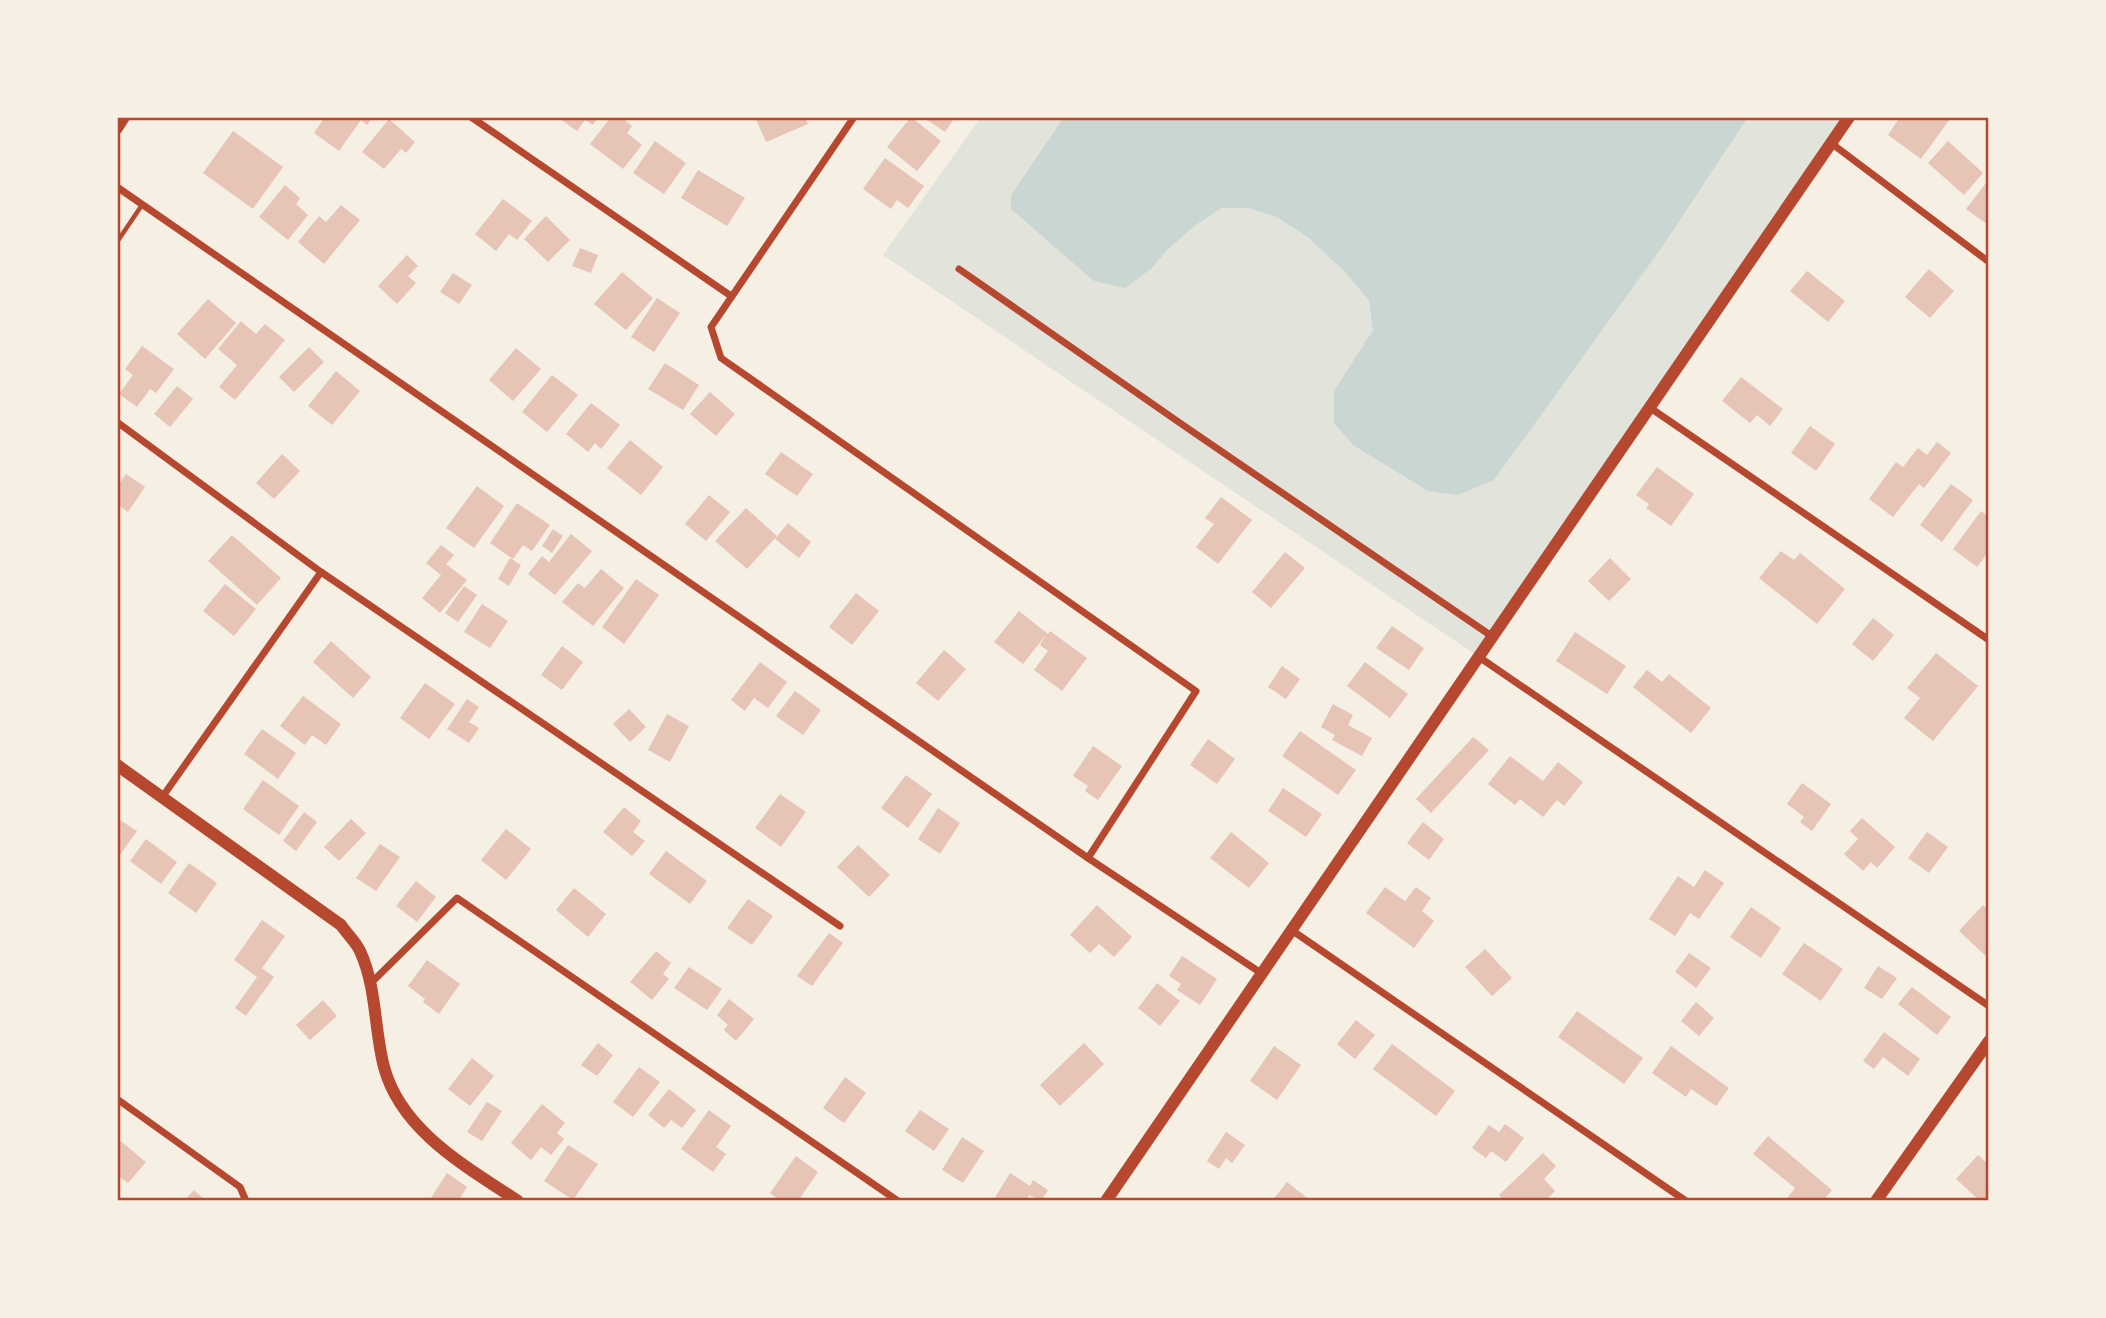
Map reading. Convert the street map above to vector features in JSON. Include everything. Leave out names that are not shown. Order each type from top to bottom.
[{"type":"street","points":[[117,128],[124,117]]},
{"type":"street","points":[[471,117],[731,296]]},
{"type":"street","points":[[854,117],[711,327],[720,358],[1196,691],[1088,859]]},
{"type":"street","points":[[1107,1201],[1290,929],[1493,638],[1648,407],[1849,117]]},
{"type":"street","points":[[1831,144],[1989,262]]},
{"type":"street","points":[[117,187],[1088,859],[1261,972]]},
{"type":"street","points":[[959,269],[1493,638]]},
{"type":"street","points":[[1648,407],[1989,640]]},
{"type":"street","points":[[117,422],[321,572],[840,926]]},
{"type":"street","points":[[163,796],[321,572]]},
{"type":"street","points":[[1479,657],[1989,1006]]},
{"type":"street","points":[[117,765],[341,925],[359,949],[372,983],[384,1068],[401,1107],[433,1141],[519,1201]]},
{"type":"street","points":[[372,983],[457,898],[898,1201]]},
{"type":"street","points":[[1290,929],[1686,1201]]},
{"type":"street","points":[[1877,1201],[1989,1041]]},
{"type":"street","points":[[117,1099],[240,1187],[246,1201]]},
{"type":"lane","points":[[117,242],[143,205]]},
{"type":"shaded area","points":[[981,117],[1849,117],[1479,657],[883,255]]},
{"type":"shaded area","points":[[1064,117],[1748,117],[1662,247],[1494,480],[1457,495],[1428,491],[1353,445],[1334,423],[1334,391],[1373,330],[1369,300],[1345,272],[1309,238],[1277,217],[1249,208],[1222,208],[1197,224],[1168,249],[1152,268],[1125,288],[1094,281],[1011,209],[1011,195]]},
{"type":"building","points":[[325,117],[373,117],[367,125],[361,120],[339,151],[314,133]]},
{"type":"building","points":[[557,117],[598,117],[593,125],[585,120],[577,131]]},
{"type":"building","points":[[611,117],[621,117],[632,126],[627,133],[642,145],[623,169],[590,144]]},
{"type":"building","points":[[755,117],[805,117],[808,124],[766,142]]},
{"type":"building","points":[[911,117],[941,141],[917,171],[887,147]]},
{"type":"building","points":[[923,117],[955,117],[945,132]]},
{"type":"building","points":[[1900,117],[1945,117],[1949,120],[1921,159],[1888,135]]},
{"type":"building","points":[[389,119],[415,142],[406,153],[401,149],[384,169],[362,152]]},
{"type":"building","points":[[233,131],[283,167],[253,209],[203,173]]},
{"type":"building","points":[[655,141],[686,163],[664,194],[633,173]]},
{"type":"building","points":[[1948,141],[1983,173],[1964,195],[1928,163]]},
{"type":"building","points":[[885,158],[924,186],[908,208],[897,200],[891,209],[863,189]]},
{"type":"building","points":[[698,170],[745,198],[727,226],[681,198]]},
{"type":"building","points":[[1989,179],[1989,222],[1987,224],[1966,209]]},
{"type":"building","points":[[285,185],[300,198],[296,204],[308,215],[288,240],[259,217]]},
{"type":"building","points":[[503,199],[532,221],[517,240],[509,234],[496,251],[475,234]]},
{"type":"building","points":[[341,205],[360,220],[324,264],[298,242],[319,216],[326,222]]},
{"type":"building","points":[[546,216],[570,240],[548,262],[524,239]]},
{"type":"building","points":[[580,248],[598,255],[591,273],[572,266]]},
{"type":"building","points":[[407,255],[418,266],[408,276],[416,283],[397,304],[378,286]]},
{"type":"building","points":[[1929,269],[1954,291],[1930,318],[1905,297]]},
{"type":"building","points":[[1807,271],[1845,301],[1828,322],[1790,291]]},
{"type":"building","points":[[622,272],[653,298],[626,330],[594,304]]},
{"type":"building","points":[[453,273],[472,285],[459,304],[440,292]]},
{"type":"building","points":[[657,298],[680,313],[654,352],[631,337]]},
{"type":"building","points":[[208,299],[236,323],[205,359],[177,334]]},
{"type":"building","points":[[241,321],[256,334],[265,324],[285,340],[235,400],[219,387],[237,365],[218,349]]},
{"type":"building","points":[[142,346],[174,369],[156,393],[150,389],[137,407],[119,394],[133,375],[125,369]]},
{"type":"building","points":[[309,347],[324,362],[294,392],[279,377]]},
{"type":"building","points":[[516,348],[541,369],[513,401],[489,380]]},
{"type":"building","points":[[665,363],[699,385],[683,410],[648,389]]},
{"type":"building","points":[[336,371],[360,391],[332,425],[308,406]]},
{"type":"building","points":[[552,375],[578,395],[547,432],[522,412]]},
{"type":"building","points":[[1741,377],[1783,409],[1770,426],[1757,415],[1750,423],[1722,401]]},
{"type":"building","points":[[177,386],[193,399],[170,427],[154,414]]},
{"type":"building","points":[[710,392],[735,414],[716,436],[690,414]]},
{"type":"building","points":[[591,403],[620,425],[601,449],[595,443],[588,452],[566,434]]},
{"type":"building","points":[[1810,426],[1835,444],[1816,471],[1791,453]]},
{"type":"building","points":[[630,440],[663,467],[641,495],[607,468]]},
{"type":"building","points":[[1937,442],[1951,453],[1924,488],[1919,484],[1893,517],[1869,499],[1896,462],[1903,467],[1918,448],[1927,455]]},
{"type":"building","points":[[781,452],[813,474],[797,496],[765,474]]},
{"type":"building","points":[[282,454],[300,471],[274,499],[256,483]]},
{"type":"building","points":[[1657,467],[1694,494],[1671,526],[1646,508],[1649,504],[1636,495]]},
{"type":"building","points":[[126,474],[145,487],[128,512],[117,504],[117,487]]},
{"type":"building","points":[[1951,484],[1973,500],[1942,542],[1920,525]]},
{"type":"building","points":[[477,486],[504,506],[474,548],[446,528]]},
{"type":"building","points":[[709,495],[730,512],[706,541],[685,524]]},
{"type":"building","points":[[1221,497],[1252,520],[1218,564],[1196,547],[1214,524],[1205,518]]},
{"type":"building","points":[[517,503],[550,525],[532,551],[523,545],[513,559],[490,543]]},
{"type":"building","points":[[746,508],[777,536],[747,569],[715,541]]},
{"type":"building","points":[[1981,511],[1989,517],[1989,551],[1977,567],[1953,549]]},
{"type":"building","points":[[788,523],[811,542],[799,558],[775,539]]},
{"type":"building","points":[[553,529],[563,536],[552,553],[542,546]]},
{"type":"building","points":[[571,534],[592,551],[555,595],[528,574],[542,556],[549,562]]},
{"type":"building","points":[[232,535],[281,578],[257,605],[208,561]]},
{"type":"building","points":[[441,545],[454,555],[446,564],[467,580],[440,613],[422,598],[441,575],[426,563]]},
{"type":"building","points":[[1781,551],[1794,560],[1800,553],[1845,589],[1817,624],[1759,578]]},
{"type":"building","points":[[1285,552],[1305,568],[1271,608],[1252,592]]},
{"type":"building","points":[[510,558],[521,565],[509,586],[498,579]]},
{"type":"building","points":[[1610,558],[1631,579],[1609,601],[1588,581]]},
{"type":"building","points":[[601,569],[624,588],[593,626],[562,602],[578,583],[585,588]]},
{"type":"building","points":[[636,579],[659,595],[624,644],[602,627]]},
{"type":"building","points":[[225,584],[256,609],[234,636],[203,611]]},
{"type":"building","points":[[464,586],[477,595],[458,622],[445,613]]},
{"type":"building","points":[[856,593],[879,611],[852,645],[829,627]]},
{"type":"building","points":[[482,604],[508,621],[490,648],[464,632]]},
{"type":"building","points":[[1019,611],[1048,634],[1050,631],[1087,658],[1062,691],[1034,670],[1048,651],[1040,645],[1045,636],[1023,664],[994,642]]},
{"type":"building","points":[[1873,618],[1894,635],[1873,661],[1852,644]]},
{"type":"building","points":[[1392,626],[1424,648],[1409,670],[1376,648]]},
{"type":"building","points":[[1575,632],[1626,666],[1607,694],[1556,661]]},
{"type":"building","points":[[331,641],[371,677],[353,698],[313,662]]},
{"type":"building","points":[[562,646],[583,662],[562,690],[541,675]]},
{"type":"building","points":[[944,650],[966,669],[938,701],[916,683]]},
{"type":"building","points":[[1936,653],[1978,686],[1933,741],[1904,718],[1920,698],[1907,688]]},
{"type":"building","points":[[760,662],[787,682],[768,708],[754,698],[745,711],[731,700]]},
{"type":"building","points":[[1365,662],[1408,694],[1390,718],[1347,686]]},
{"type":"building","points":[[1282,666],[1300,679],[1286,699],[1268,687]]},
{"type":"building","points":[[1647,670],[1662,682],[1669,674],[1711,708],[1691,733],[1633,687]]},
{"type":"building","points":[[425,683],[455,704],[429,739],[400,718]]},
{"type":"building","points":[[795,691],[821,710],[803,735],[776,716]]},
{"type":"building","points":[[303,696],[341,724],[326,745],[312,735],[305,745],[280,726]]},
{"type":"building","points":[[467,699],[479,707],[469,722],[479,728],[469,743],[447,729]]},
{"type":"building","points":[[1333,704],[1353,715],[1348,725],[1372,738],[1362,756],[1332,740],[1335,735],[1321,727]]},
{"type":"building","points":[[629,709],[646,727],[630,742],[613,724]]},
{"type":"building","points":[[667,714],[689,726],[670,762],[648,750]]},
{"type":"building","points":[[262,729],[296,753],[278,779],[244,754]]},
{"type":"building","points":[[1300,731],[1356,770],[1338,795],[1282,756]]},
{"type":"building","points":[[1473,737],[1489,750],[1431,813],[1416,799]]},
{"type":"building","points":[[1208,739],[1235,759],[1217,784],[1190,765]]},
{"type":"building","points":[[1093,746],[1122,766],[1098,800],[1085,791],[1088,786],[1073,776]]},
{"type":"building","points":[[1510,756],[1543,781],[1558,762],[1583,782],[1564,806],[1557,800],[1543,817],[1520,799],[1515,805],[1488,784]]},
{"type":"building","points":[[906,775],[932,794],[908,828],[881,808]]},
{"type":"building","points":[[263,780],[299,806],[279,835],[243,809]]},
{"type":"building","points":[[1802,783],[1831,804],[1812,831],[1800,822],[1804,817],[1787,804]]},
{"type":"building","points":[[1283,788],[1322,814],[1306,837],[1268,811]]},
{"type":"building","points":[[780,794],[806,812],[781,847],[755,828]]},
{"type":"building","points":[[624,807],[641,821],[633,832],[645,841],[632,856],[603,832]]},
{"type":"building","points":[[938,808],[960,823],[940,854],[918,839]]},
{"type":"building","points":[[304,812],[317,822],[296,851],[283,841]]},
{"type":"building","points":[[117,818],[137,831],[117,859]]},
{"type":"building","points":[[1862,818],[1895,847],[1877,868],[1871,862],[1863,871],[1844,854],[1858,839],[1850,831]]},
{"type":"building","points":[[351,819],[366,833],[339,861],[324,847]]},
{"type":"building","points":[[1423,822],[1444,839],[1429,860],[1407,843]]},
{"type":"building","points":[[506,829],[531,849],[506,880],[481,860]]},
{"type":"building","points":[[1231,832],[1269,863],[1249,888],[1210,858]]},
{"type":"building","points":[[1927,832],[1948,847],[1929,873],[1908,858]]},
{"type":"building","points":[[146,839],[177,862],[161,884],[130,861]]},
{"type":"building","points":[[380,844],[400,857],[376,891],[356,878]]},
{"type":"building","points":[[858,845],[890,875],[869,897],[837,867]]},
{"type":"building","points":[[666,851],[707,881],[690,904],[649,874]]},
{"type":"building","points":[[189,863],[217,883],[196,913],[168,893]]},
{"type":"building","points":[[1705,870],[1724,883],[1699,919],[1690,913],[1675,936],[1649,919],[1678,876],[1694,887]]},
{"type":"building","points":[[416,881],[436,897],[417,922],[396,906]]},
{"type":"building","points":[[1385,887],[1405,901],[1416,887],[1431,898],[1422,911],[1434,921],[1414,948],[1366,913]]},
{"type":"building","points":[[574,888],[606,914],[588,937],[556,910]]},
{"type":"building","points":[[748,899],[773,916],[752,945],[727,928]]},
{"type":"building","points":[[1097,905],[1132,937],[1114,957],[1099,944],[1090,953],[1070,935]]},
{"type":"building","points":[[1983,905],[1989,911],[1989,959],[1959,931]]},
{"type":"building","points":[[1751,907],[1781,928],[1761,958],[1730,937]]},
{"type":"building","points":[[262,920],[285,936],[262,968],[274,977],[246,1016],[235,1008],[257,977],[234,960]]},
{"type":"building","points":[[829,933],[843,943],[812,986],[797,976]]},
{"type":"building","points":[[1804,943],[1843,969],[1821,1001],[1782,974]]},
{"type":"building","points":[[1485,949],[1512,978],[1492,996],[1465,967]]},
{"type":"building","points":[[656,951],[671,963],[663,974],[669,979],[652,1000],[630,982]]},
{"type":"building","points":[[1689,953],[1711,968],[1696,988],[1675,972]]},
{"type":"building","points":[[1182,956],[1217,979],[1200,1005],[1177,990],[1181,984],[1169,976]]},
{"type":"building","points":[[427,960],[460,984],[439,1014],[408,986]]},
{"type":"building","points":[[1878,966],[1897,978],[1882,999],[1864,988]]},
{"type":"building","points":[[689,967],[722,989],[707,1010],[674,988]]},
{"type":"building","points":[[1157,983],[1180,1001],[1160,1026],[1138,1008]]},
{"type":"building","points":[[1912,987],[1951,1017],[1937,1035],[1898,1004]]},
{"type":"building","points":[[729,999],[754,1019],[736,1041],[724,1030],[728,1025],[717,1015]]},
{"type":"building","points":[[323,1000],[337,1016],[310,1040],[296,1025]]},
{"type":"building","points":[[1696,1002],[1714,1018],[1699,1036],[1681,1021]]},
{"type":"building","points":[[1577,1011],[1643,1058],[1624,1084],[1558,1037]]},
{"type":"building","points":[[1356,1020],[1375,1035],[1355,1059],[1337,1044]]},
{"type":"building","points":[[1884,1032],[1920,1059],[1908,1076],[1883,1057],[1874,1069],[1863,1061]]},
{"type":"building","points":[[598,1043],[613,1055],[597,1076],[581,1065]]},
{"type":"building","points":[[1084,1043],[1104,1064],[1060,1106],[1040,1085]]},
{"type":"building","points":[[1392,1044],[1455,1091],[1436,1116],[1373,1069]]},
{"type":"building","points":[[1274,1046],[1301,1065],[1277,1100],[1250,1081]]},
{"type":"building","points":[[1671,1046],[1729,1088],[1716,1106],[1691,1089],[1686,1097],[1652,1073]]},
{"type":"building","points":[[472,1058],[494,1076],[470,1106],[448,1089]]},
{"type":"building","points":[[639,1067],[660,1082],[633,1117],[613,1102]]},
{"type":"building","points":[[845,1077],[866,1093],[844,1123],[823,1108]]},
{"type":"building","points":[[669,1089],[696,1110],[682,1128],[671,1120],[664,1128],[648,1115]]},
{"type":"building","points":[[487,1102],[502,1111],[482,1141],[467,1132]]},
{"type":"building","points":[[542,1104],[565,1123],[557,1133],[564,1139],[551,1155],[541,1147],[531,1160],[511,1143]]},
{"type":"building","points":[[709,1110],[731,1126],[716,1147],[726,1154],[713,1172],[681,1149]]},
{"type":"building","points":[[920,1110],[949,1129],[934,1151],[905,1131]]},
{"type":"building","points":[[1505,1124],[1524,1138],[1506,1162],[1491,1151],[1486,1158],[1472,1148],[1489,1125],[1499,1132]]},
{"type":"building","points":[[1226,1132],[1245,1145],[1232,1163],[1226,1158],[1219,1169],[1207,1161]]},
{"type":"building","points":[[1768,1136],[1832,1190],[1823,1201],[1785,1201],[1795,1188],[1753,1154]]},
{"type":"building","points":[[962,1137],[984,1151],[963,1183],[942,1170]]},
{"type":"building","points":[[117,1138],[146,1162],[128,1183],[117,1175]]},
{"type":"building","points":[[568,1145],[598,1164],[573,1200],[544,1181]]},
{"type":"building","points":[[1543,1153],[1556,1166],[1544,1179],[1555,1191],[1545,1201],[1505,1201],[1499,1195]]},
{"type":"building","points":[[1978,1155],[1989,1165],[1989,1196],[1985,1201],[1980,1201],[1956,1179]]},
{"type":"building","points":[[796,1156],[818,1172],[798,1201],[781,1201],[770,1193]]},
{"type":"building","points":[[447,1173],[467,1187],[458,1201],[429,1201]]},
{"type":"building","points":[[1010,1173],[1030,1186],[1033,1180],[1048,1190],[1041,1201],[1029,1195],[1026,1201],[993,1201]]},
{"type":"building","points":[[1287,1182],[1311,1201],[1272,1201]]},
{"type":"building","points":[[194,1190],[206,1201],[184,1201]]}]
